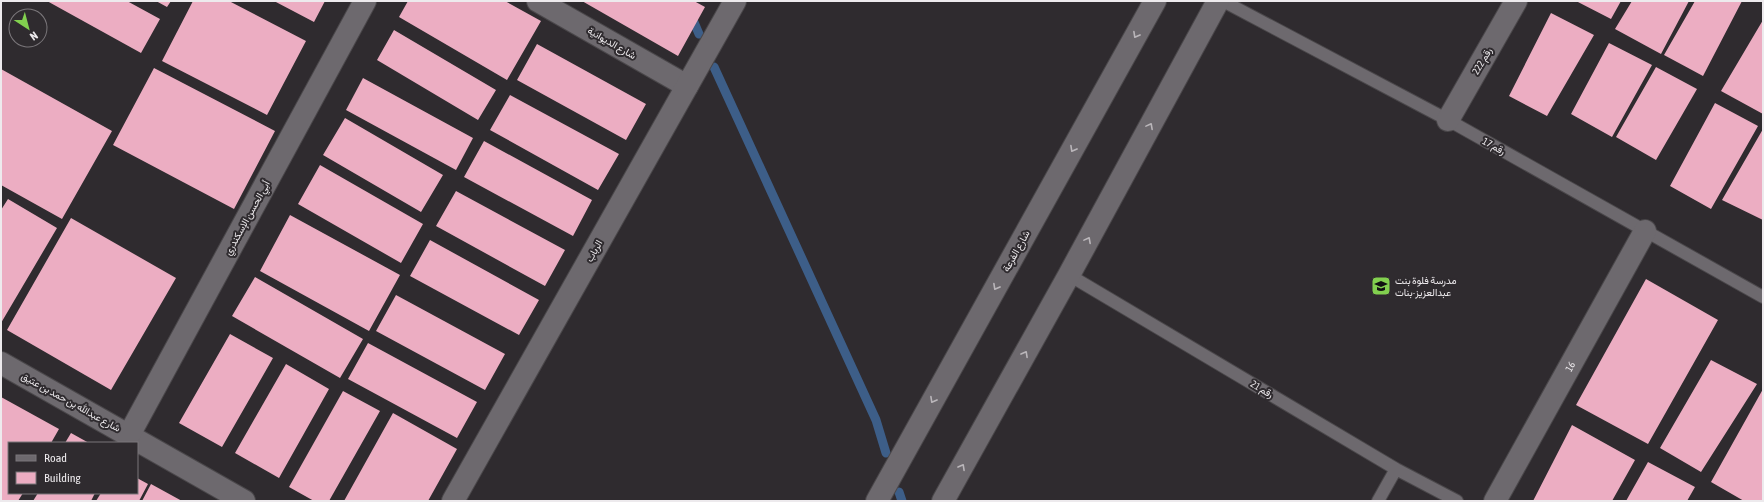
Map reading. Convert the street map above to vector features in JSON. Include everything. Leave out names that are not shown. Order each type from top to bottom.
[{"type":"street","name":"أبي الحسن الإسكندري","points":[[129,435],[365,1]]},
{"type":"street","name":"شارع الديوانية","points":[[538,1],[687,86]]},
{"type":"street","name":"الرباب","points":[[453,501],[735,1]]},
{"type":"street","name":"شارع الفرعة","points":[[877,501],[1155,1]]},
{"type":"street","points":[[943,501],[1069,275],[1218,1]]},
{"type":"street","name":"رقم 222","points":[[1448,120],[1516,1]]},
{"type":"street","name":"16","points":[[1495,501],[1645,231]]},
{"type":"street","name":"شارع عبدالله بن حمد بن عتيق","points":[[1,363],[244,501]]},
{"type":"lane","name":"رقم 17","points":[[1223,1],[1448,120],[1763,298]]},
{"type":"lane","name":"رقم 21","points":[[1069,275],[1396,469],[1457,501]]},
{"type":"lane","points":[[1378,501],[1396,469]]},
{"type":"building","points":[[47,1],[127,1],[160,19],[141,53]]},
{"type":"building","points":[[156,1],[171,1],[167,7]]},
{"type":"building","points":[[193,1],[229,1],[306,41],[267,115],[162,61]]},
{"type":"building","points":[[274,1],[325,1],[314,22]]},
{"type":"building","points":[[408,1],[505,1],[541,21],[507,80],[399,17]]},
{"type":"building","points":[[582,1],[694,1],[705,7],[678,56]]},
{"type":"building","points":[[1576,1],[1621,1],[1611,19]]},
{"type":"building","points":[[1632,1],[1689,1],[1661,54],[1615,29]]},
{"type":"building","points":[[1695,1],[1742,1],[1703,76],[1664,55]]},
{"type":"building","points":[[1551,13],[1594,35],[1547,116],[1509,96]]},
{"type":"building","points":[[1763,20],[1763,114],[1721,91]]},
{"type":"building","points":[[394,30],[496,90],[478,120],[377,60]]},
{"type":"building","points":[[1609,43],[1652,65],[1612,137],[1571,114]]},
{"type":"building","points":[[537,44],[646,104],[626,140],[517,80]]},
{"type":"building","points":[[1656,67],[1697,89],[1656,160],[1616,137]]},
{"type":"building","points":[[154,68],[275,131],[234,209],[113,145]]},
{"type":"building","points":[[1,69],[112,131],[62,219],[1,185]]},
{"type":"building","points":[[363,78],[473,138],[456,170],[346,110]]},
{"type":"building","points":[[510,95],[619,154],[598,190],[490,130]]},
{"type":"building","points":[[1715,103],[1758,126],[1711,209],[1670,186]]},
{"type":"building","points":[[345,118],[443,175],[421,212],[323,155]]},
{"type":"building","points":[[1763,129],[1763,220],[1722,200]]},
{"type":"building","points":[[484,141],[592,200],[573,236],[464,177]]},
{"type":"building","points":[[320,165],[423,224],[401,263],[298,204]]},
{"type":"building","points":[[456,191],[565,250],[545,286],[436,226]]},
{"type":"building","points":[[8,199],[57,228],[1,323],[1,210]]},
{"type":"building","points":[[290,215],[400,275],[369,331],[260,271]]},
{"type":"building","points":[[71,218],[176,278],[111,390],[7,330]]},
{"type":"building","points":[[430,240],[539,300],[519,335],[410,276]]},
{"type":"building","points":[[255,277],[363,339],[340,378],[232,316]]},
{"type":"building","points":[[1646,279],[1718,320],[1648,444],[1576,405]]},
{"type":"building","points":[[396,295],[505,354],[485,390],[376,331]]},
{"type":"building","points":[[230,334],[273,358],[222,447],[179,423]]},
{"type":"building","points":[[368,343],[477,402],[457,438],[348,379]]},
{"type":"building","points":[[1711,360],[1757,384],[1701,472],[1660,448]]},
{"type":"building","points":[[286,364],[329,389],[279,478],[235,453]]},
{"type":"building","points":[[1763,389],[1763,501],[1744,501],[1711,482]]},
{"type":"building","points":[[343,391],[380,411],[329,501],[314,501],[289,487]]},
{"type":"building","points":[[1,397],[59,429],[52,442],[8,442],[8,494],[22,494],[18,501],[1,501]]},
{"type":"building","points":[[393,413],[457,449],[428,501],[344,501]]},
{"type":"building","points":[[1572,425],[1635,460],[1612,501],[1533,501]]},
{"type":"building","points":[[71,433],[87,442],[66,442]]},
{"type":"building","points":[[1648,462],[1695,487],[1687,501],[1626,501]]},
{"type":"building","points":[[138,479],[148,484],[139,501],[96,501],[100,494],[138,494]]},
{"type":"building","points":[[151,484],[182,501],[142,501]]},
{"type":"building","points":[[37,494],[94,494],[91,501],[33,501]]},
{"type":"waterway","points":[[685,1],[699,34]]},
{"type":"waterway","points":[[714,67],[876,420],[886,453]]},
{"type":"waterway","points":[[899,492],[902,501]]},
{"type":"place","name":"مدرسة فلوة بنت عبدالعزيز-بنات","points":[[1381,286]]}]
